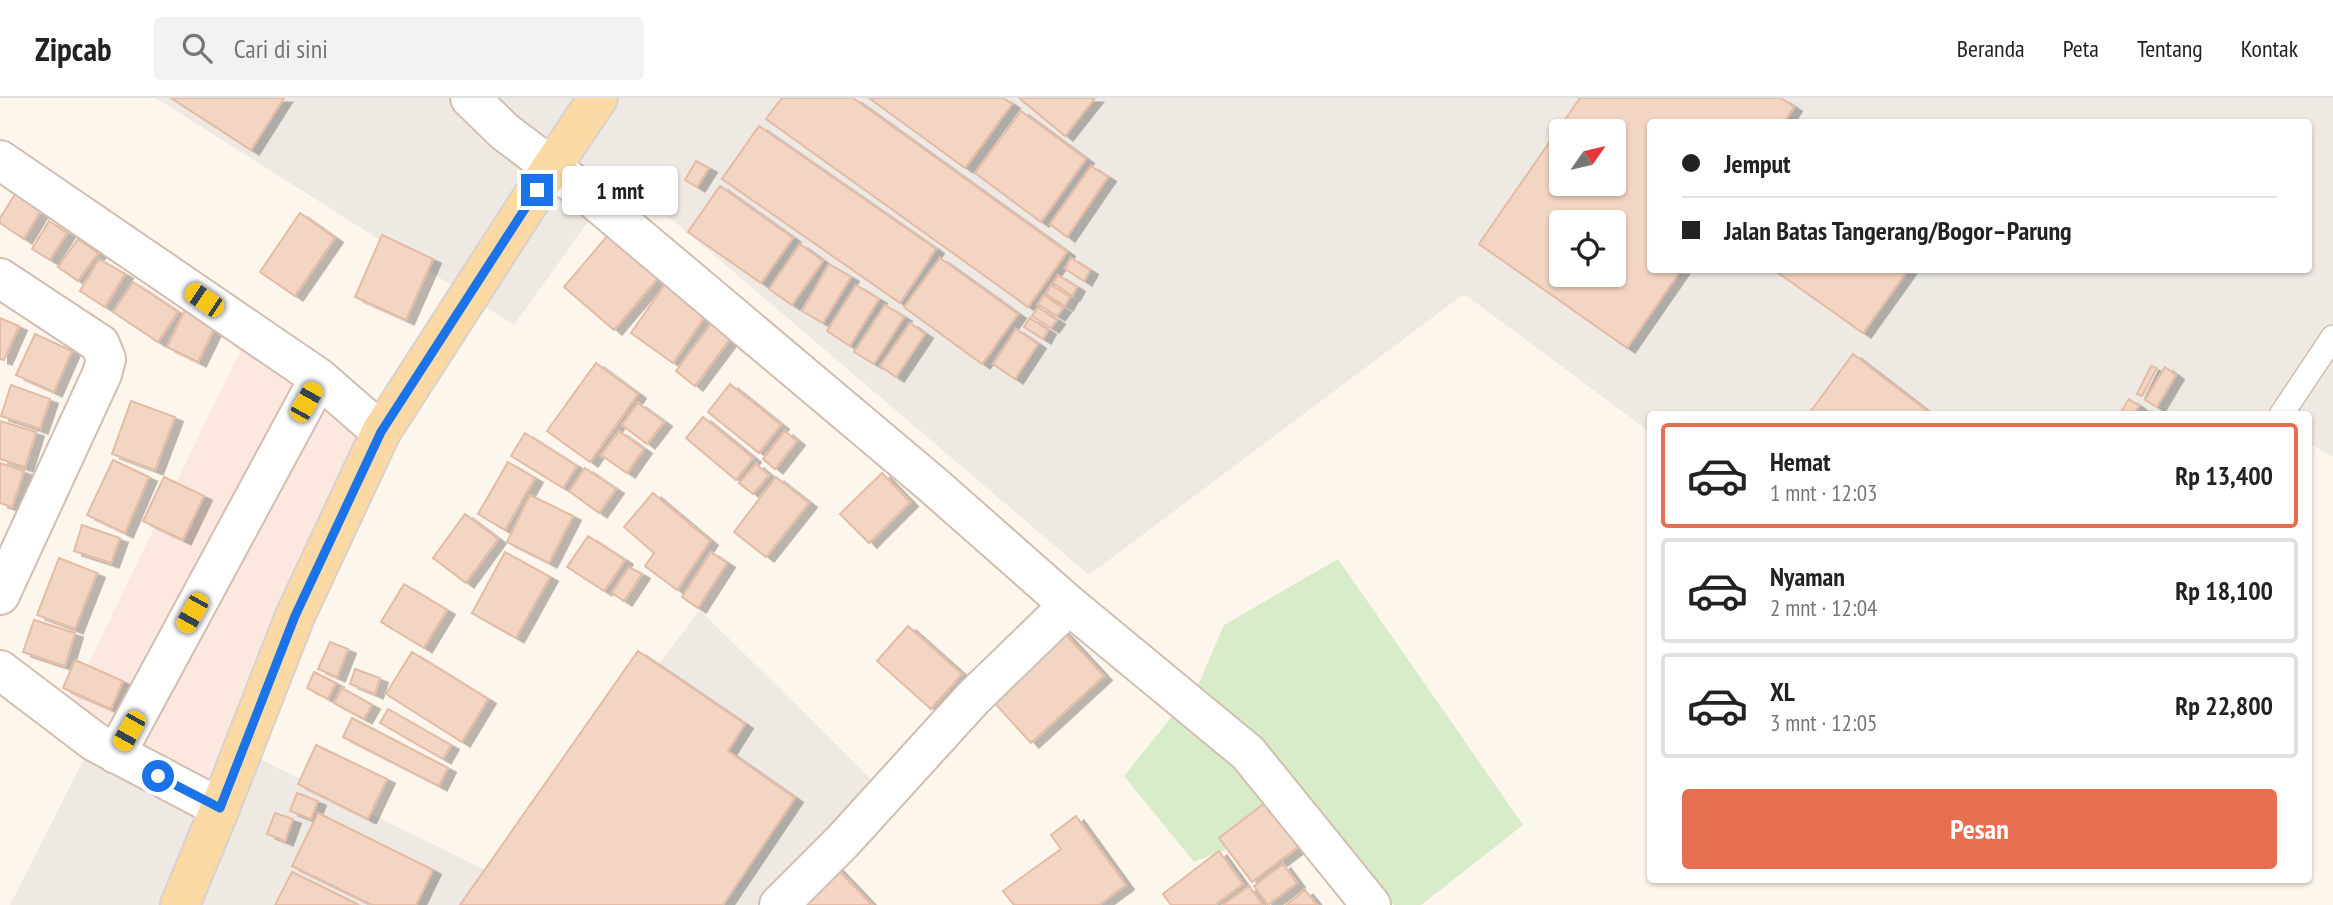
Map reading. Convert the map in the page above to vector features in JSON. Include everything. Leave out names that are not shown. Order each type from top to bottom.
[{"type":"main road","points":[[180,905],[295,616],[381,432],[598,98]]},
{"type":"street","points":[[470,98],[505,132],[592,197],[841,407],[1069,605],[1248,753],[1371,905]]},
{"type":"street","points":[[0,160],[319,378],[381,432]]},
{"type":"street","points":[[0,278],[100,344],[106,359],[102,374],[0,595]]},
{"type":"street","points":[[116,754],[319,378]]},
{"type":"street","points":[[779,905],[842,841],[973,698],[1069,605]]},
{"type":"street","points":[[0,670],[95,742],[220,808]]},
{"type":"lane","points":[[2284,411],[2333,337]]},
{"type":"shaded area","points":[[156,98],[2333,98],[2333,457],[2312,446],[2312,411],[1647,411],[1647,430],[1464,294],[1089,575],[621,176],[514,325]]},
{"type":"shaded area","points":[[252,326],[402,431],[221,820],[66,710]]},
{"type":"shaded area","points":[[700,610],[896,804],[801,905],[10,905],[87,753],[220,820],[252,755],[499,877]]},
{"type":"green space","points":[[1338,559],[1523,825],[1421,905],[1394,905],[1317,814],[1194,862],[1124,776],[1199,683],[1224,625]]},
{"type":"building","points":[[171,98],[284,98],[251,150]]},
{"type":"building","points":[[782,98],[853,98],[1067,252],[1028,307],[766,119]]},
{"type":"building","points":[[869,98],[1003,98],[1012,104],[965,168]]},
{"type":"building","points":[[1019,98],[1095,98],[1065,136]]},
{"type":"building","points":[[1580,98],[1781,98],[1794,107],[1786,119],[1647,119],[1647,273],[1679,273],[1627,348],[1479,244],[1549,143],[1549,196],[1626,196],[1626,119],[1565,119]]},
{"type":"building","points":[[1021,111],[1086,159],[1041,222],[975,173]]},
{"type":"building","points":[[759,126],[936,249],[900,303],[722,179]]},
{"type":"building","points":[[696,161],[709,168],[697,187],[685,180]]},
{"type":"building","points":[[1091,166],[1108,177],[1067,237],[1050,224]]},
{"type":"building","points":[[720,186],[793,238],[761,283],[688,232]]},
{"type":"building","points":[[17,191],[43,207],[24,239],[0,223],[0,218]]},
{"type":"building","points":[[300,213],[335,238],[295,296],[260,272]]},
{"type":"building","points":[[49,221],[67,233],[50,260],[32,249]]},
{"type":"building","points":[[609,234],[660,276],[614,330],[564,287]]},
{"type":"building","points":[[382,235],[433,259],[406,320],[355,297]]},
{"type":"building","points":[[78,239],[98,253],[78,281],[58,267]]},
{"type":"building","points":[[800,244],[823,261],[792,305],[769,289]]},
{"type":"building","points":[[940,258],[1018,314],[982,364],[904,307]]},
{"type":"building","points":[[1071,258],[1090,270],[1084,281],[1065,269]]},
{"type":"building","points":[[99,259],[125,274],[105,307],[80,291]]},
{"type":"building","points":[[829,264],[851,277],[823,323],[802,311]]},
{"type":"building","points":[[1778,273],[1906,273],[1863,333]]},
{"type":"building","points":[[1058,275],[1077,287],[1072,296],[1053,283]]},
{"type":"building","points":[[668,280],[710,309],[673,363],[631,333]]},
{"type":"building","points":[[133,282],[178,312],[158,342],[113,312]]},
{"type":"building","points":[[856,285],[879,299],[850,346],[827,331]]},
{"type":"building","points":[[1051,285],[1070,297],[1065,306],[1046,294]]},
{"type":"building","points":[[1044,295],[1063,308],[1057,316],[1038,304]]},
{"type":"building","points":[[885,305],[904,317],[874,364],[854,352]]},
{"type":"building","points":[[1038,307],[1057,320],[1051,328],[1032,316]]},
{"type":"building","points":[[185,310],[216,325],[198,362],[167,347]]},
{"type":"building","points":[[716,317],[736,331],[695,386],[676,371]]},
{"type":"building","points":[[0,318],[19,326],[4,360],[0,359]]},
{"type":"building","points":[[1030,318],[1048,330],[1043,339],[1024,327]]},
{"type":"building","points":[[910,323],[925,334],[896,377],[880,366]]},
{"type":"building","points":[[1016,329],[1038,344],[1015,379],[993,364]]},
{"type":"building","points":[[35,334],[72,351],[54,392],[16,375]]},
{"type":"building","points":[[1853,354],[1927,411],[1811,411]]},
{"type":"building","points":[[596,363],[638,394],[590,462],[547,431]]},
{"type":"building","points":[[2151,366],[2157,368],[2142,396],[2137,394]]},
{"type":"building","points":[[2165,367],[2176,375],[2157,407],[2145,400]]},
{"type":"building","points":[[730,384],[781,425],[759,453],[708,412]]},
{"type":"building","points":[[11,385],[50,399],[40,429],[1,416]]},
{"type":"building","points":[[2129,399],[2139,406],[2136,411],[2122,411]]},
{"type":"building","points":[[131,401],[175,417],[155,470],[112,454]]},
{"type":"building","points":[[638,403],[664,422],[647,444],[622,425]]},
{"type":"building","points":[[703,417],[753,458],[736,480],[686,438]]},
{"type":"building","points":[[0,421],[36,432],[25,467],[0,459]]},
{"type":"building","points":[[619,431],[644,449],[627,473],[601,455]]},
{"type":"building","points":[[785,431],[797,441],[775,469],[763,459]]},
{"type":"building","points":[[525,433],[577,466],[563,488],[511,456]]},
{"type":"building","points":[[113,460],[149,477],[125,533],[87,515]]},
{"type":"building","points":[[508,462],[535,478],[505,530],[478,514]]},
{"type":"building","points":[[0,463],[24,471],[12,507],[0,503]]},
{"type":"building","points":[[756,464],[769,475],[753,494],[739,483]]},
{"type":"building","points":[[585,468],[616,489],[599,513],[569,491]]},
{"type":"building","points":[[882,473],[910,502],[869,543],[840,514]]},
{"type":"building","points":[[164,477],[204,496],[183,540],[143,521]]},
{"type":"building","points":[[776,477],[809,503],[766,557],[734,532]]},
{"type":"building","points":[[653,493],[710,541],[677,590],[645,566],[654,553],[624,527]]},
{"type":"building","points":[[530,495],[573,516],[549,563],[507,542]]},
{"type":"building","points":[[465,514],[498,539],[466,583],[433,558]]},
{"type":"building","points":[[82,525],[120,538],[111,563],[74,551]]},
{"type":"building","points":[[588,536],[625,560],[604,591],[567,567]]},
{"type":"building","points":[[505,552],[550,577],[516,638],[472,613]]},
{"type":"building","points":[[711,552],[727,563],[698,608],[682,597]]},
{"type":"building","points":[[59,558],[97,573],[75,629],[37,615]]},
{"type":"building","points":[[629,567],[642,574],[624,601],[612,593]]},
{"type":"building","points":[[404,584],[447,610],[424,648],[381,622]]},
{"type":"building","points":[[34,620],[75,633],[65,666],[23,652]]},
{"type":"building","points":[[1056,624],[1104,676],[1031,743],[983,690]]},
{"type":"building","points":[[908,626],[962,674],[931,709],[877,661]]},
{"type":"building","points":[[330,642],[348,649],[337,677],[318,669]]},
{"type":"building","points":[[638,651],[745,724],[728,751],[795,798],[723,905],[460,905]]},
{"type":"building","points":[[412,652],[488,699],[462,742],[386,694]]},
{"type":"building","points":[[75,660],[123,681],[111,709],[63,688]]},
{"type":"building","points":[[355,669],[380,678],[375,694],[350,684]]},
{"type":"building","points":[[314,672],[336,683],[328,699],[307,688]]},
{"type":"building","points":[[342,688],[372,705],[364,719],[334,703]]},
{"type":"building","points":[[388,709],[451,745],[443,759],[380,723]]},
{"type":"building","points":[[352,718],[448,768],[439,786],[343,737]]},
{"type":"building","points":[[316,745],[387,779],[368,819],[298,784]]},
{"type":"building","points":[[297,793],[318,801],[311,819],[290,811]]},
{"type":"building","points":[[1269,800],[1302,844],[1252,882],[1219,838]]},
{"type":"building","points":[[275,813],[293,819],[285,841],[267,834]]},
{"type":"building","points":[[318,813],[433,870],[416,905],[372,905],[292,866]]},
{"type":"building","points":[[1076,816],[1126,885],[1099,905],[1014,905],[1003,891],[1061,849],[1051,835]]},
{"type":"building","points":[[1219,851],[1243,884],[1215,905],[1171,905],[1163,894]]},
{"type":"building","points":[[831,862],[872,905],[788,905]]},
{"type":"building","points":[[1283,864],[1297,883],[1268,905],[1254,886]]},
{"type":"building","points":[[292,872],[359,905],[275,905]]},
{"type":"building","points":[[1249,886],[1263,905],[1223,905]]},
{"type":"building","points":[[1305,890],[1317,905],[1286,905]]},
{"type":"route","points":[[158,776],[220,808],[295,616],[381,432],[537,190]]}]
